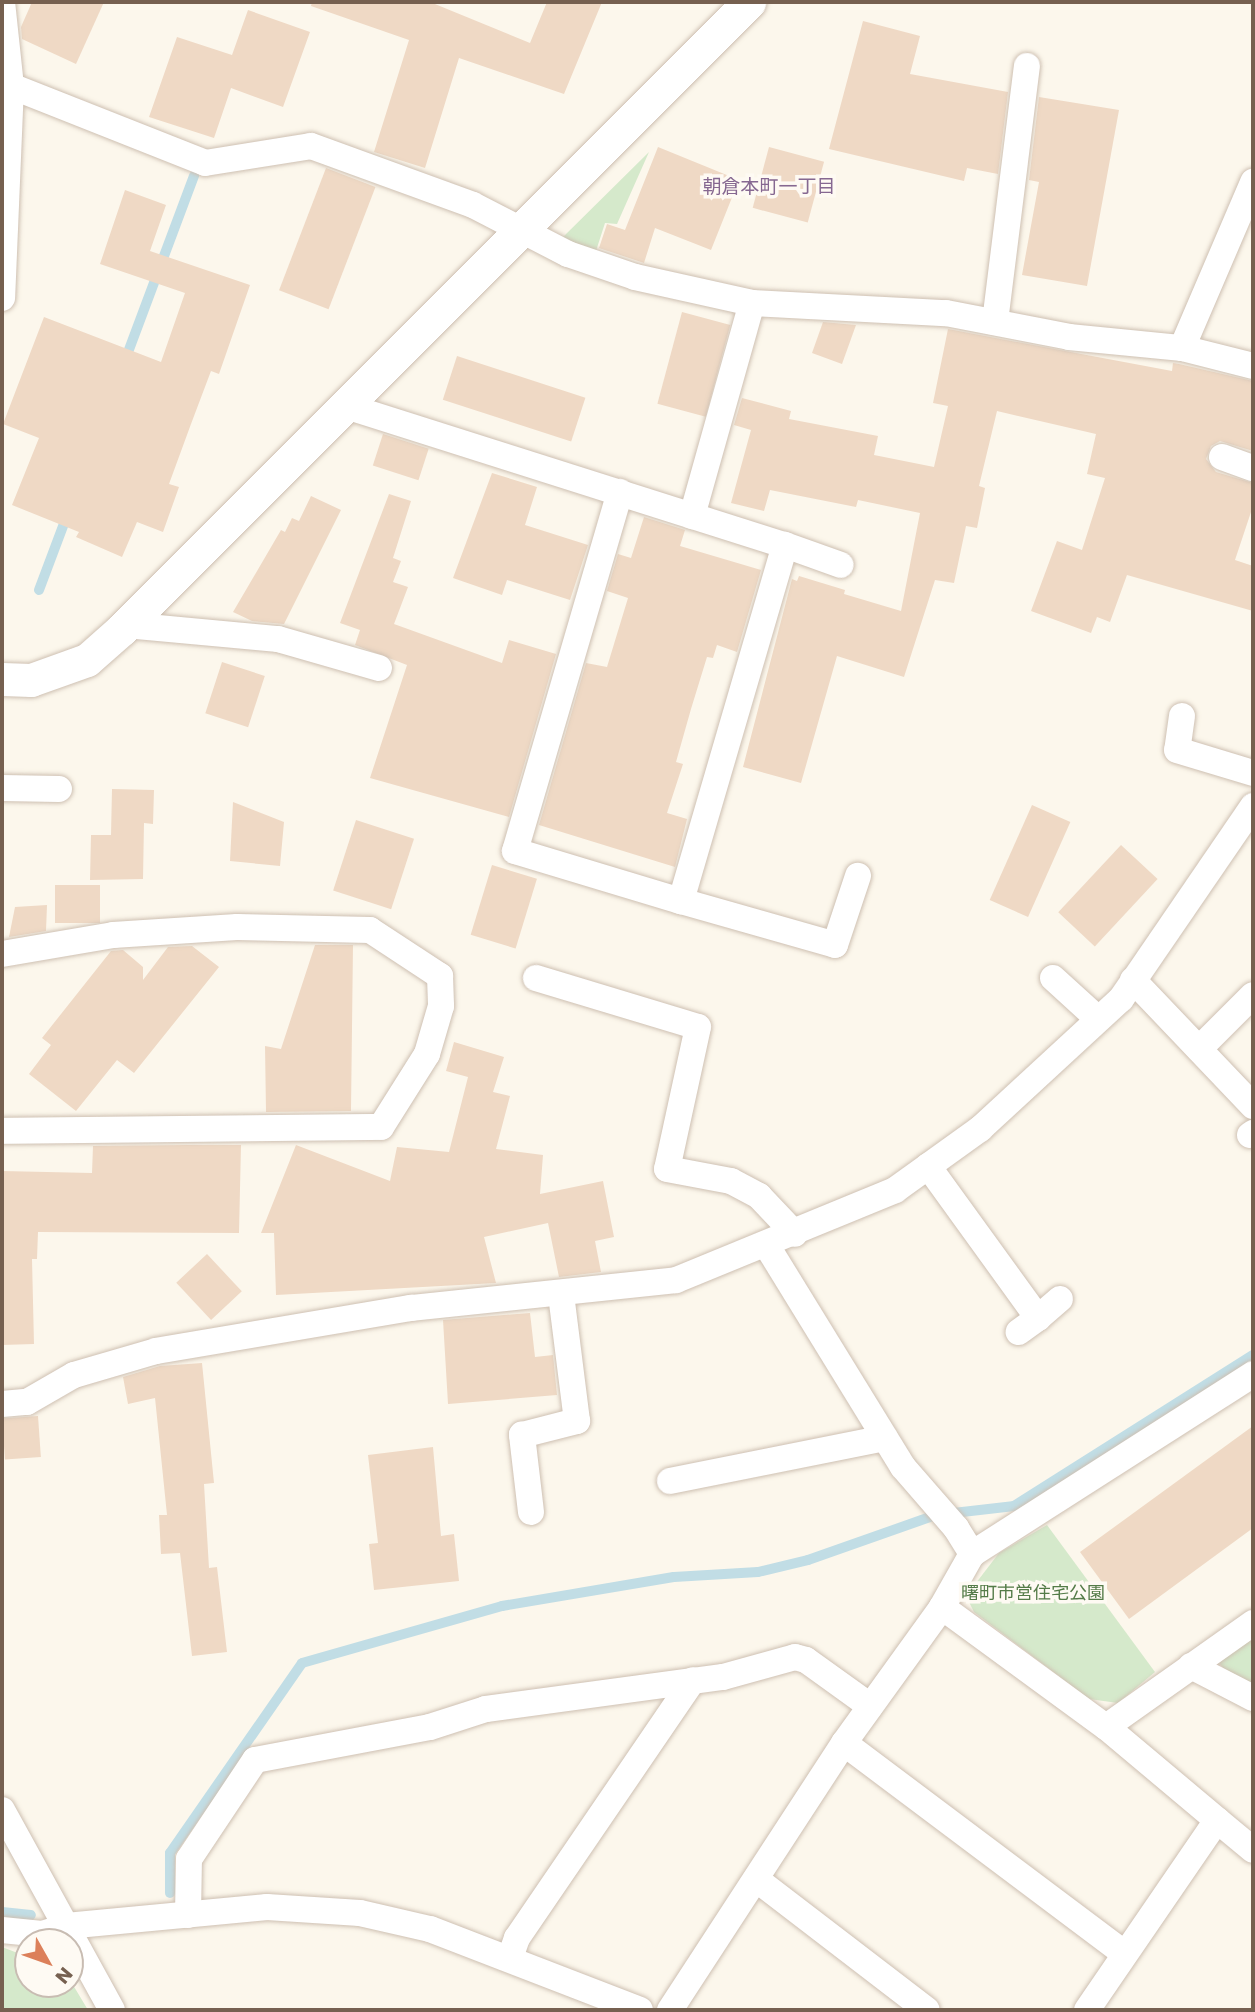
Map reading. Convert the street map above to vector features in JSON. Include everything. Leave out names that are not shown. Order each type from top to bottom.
[{"type":"street","points":[[2,2],[11,86],[2,298]]},
{"type":"street","points":[[2,679],[31,680],[87,660],[126,625],[749,2]]},
{"type":"street","points":[[995,322],[1027,66]]},
{"type":"street","points":[[11,86],[205,163],[311,146],[473,205],[568,254],[635,276],[752,303],[946,313],[1069,337],[1182,348],[1253,366]]},
{"type":"street","points":[[1182,348],[1253,182]]},
{"type":"street","points":[[692,516],[752,303]]},
{"type":"street","points":[[346,406],[786,545],[841,565]]},
{"type":"street","points":[[1222,457],[1253,468]]},
{"type":"street","points":[[620,492],[515,851],[835,945],[858,876]]},
{"type":"street","points":[[681,901],[786,545]]},
{"type":"street","points":[[126,625],[278,639],[379,668]]},
{"type":"street","points":[[1182,716],[1177,750],[1253,773]]},
{"type":"street","points":[[2,788],[59,789]]},
{"type":"street","points":[[2,1404],[27,1402],[74,1375],[156,1351],[411,1308],[561,1295],[676,1280],[766,1246],[895,1190],[979,1129],[1098,1020],[1133,980],[1253,806]]},
{"type":"street","points":[[2,954],[113,934],[237,927],[370,930],[440,976],[441,1006],[427,1054],[382,1127],[2,1131]]},
{"type":"street","points":[[536,978],[698,1027],[667,1170],[731,1181],[759,1196],[795,1234]]},
{"type":"street","points":[[1053,978],[1098,1020]]},
{"type":"street","points":[[1133,980],[1253,1106]]},
{"type":"street","points":[[1199,1049],[1253,995]]},
{"type":"street","points":[[928,1166],[1029,1325],[1060,1299]]},
{"type":"street","points":[[766,1246],[903,1467],[956,1528],[972,1554]]},
{"type":"street","points":[[531,1512],[522,1435],[577,1421],[561,1295]]},
{"type":"street","points":[[670,2010],[844,1743],[943,1607],[972,1554],[1253,1374]]},
{"type":"street","points":[[670,1481],[885,1438]]},
{"type":"street","points":[[943,1607],[1106,1727],[1253,1850]]},
{"type":"street","points":[[1106,1727],[1253,1623]]},
{"type":"street","points":[[188,1915],[188,1859],[255,1760],[430,1727],[486,1709],[693,1680],[795,1657],[806,1660],[870,1706]]},
{"type":"street","points":[[1191,1666],[1253,1698]]},
{"type":"street","points":[[510,1958],[517,1938],[693,1680]]},
{"type":"street","points":[[844,1743],[1125,1954]]},
{"type":"street","points":[[2,1811],[111,2010]]},
{"type":"street","points":[[1087,2010],[1217,1820]]},
{"type":"street","points":[[756,1879],[927,2010]]},
{"type":"street","points":[[2,1930],[42,1934],[66,1926],[267,1907],[360,1913],[430,1929],[640,2010]]},
{"type":"green space","points":[[649,152],[617,224],[605,223],[595,254],[562,238]]},
{"type":"green space","name":"曙町市営住宅公園","points":[[1047,1525],[1155,1672],[1118,1703],[1089,1699],[974,1612],[966,1596],[999,1553]]},
{"type":"green space","points":[[1253,1634],[1253,1689],[1231,1678],[1216,1659]]},
{"type":"green space","points":[[2,1947],[14,1952],[14,1998],[81,1998],[88,2010],[2,2010]]},
{"type":"building","points":[[32,2],[104,2],[76,64],[22,39],[21,27]]},
{"type":"building","points":[[312,2],[430,2],[530,43],[547,2],[602,2],[564,94],[459,58],[425,168],[374,152],[409,40],[311,6]]},
{"type":"building","points":[[248,10],[310,32],[283,107],[231,88],[214,138],[149,117],[177,37],[232,55]]},
{"type":"building","points":[[863,21],[920,36],[910,74],[1008,92],[998,174],[967,168],[964,181],[829,149]]},
{"type":"building","points":[[1039,97],[1119,110],[1087,286],[1022,275],[1039,182],[1029,180]]},
{"type":"building","points":[[658,147],[739,180],[711,250],[655,228],[644,263],[599,248],[607,224],[625,230]]},
{"type":"building","points":[[769,147],[824,162],[808,223],[753,208]]},
{"type":"building","points":[[326,168],[375,187],[329,309],[279,290]]},
{"type":"building","points":[[125,190],[166,205],[150,251],[250,285],[219,374],[211,371],[169,484],[179,487],[163,532],[137,522],[122,557],[76,537],[79,532],[12,505],[39,438],[3,424],[44,317],[161,362],[185,293],[100,264]]},
{"type":"building","points":[[682,312],[730,325],[706,417],[657,404]]},
{"type":"building","points":[[823,322],[856,325],[842,364],[812,353]]},
{"type":"building","points":[[948,329],[1172,371],[1173,363],[1179,364],[1253,381],[1253,451],[1220,441],[1211,446],[1206,459],[1216,472],[1253,483],[1253,506],[1235,560],[1253,566],[1253,611],[1127,575],[1110,622],[1097,617],[1091,633],[1031,611],[1057,541],[1082,550],[1105,478],[1087,474],[1096,434],[997,411],[979,486],[985,488],[977,528],[966,526],[954,583],[935,580],[904,677],[837,656],[801,783],[743,767],[792,579],[797,581],[799,576],[845,590],[844,594],[901,611],[920,513],[858,500],[856,507],[770,490],[764,511],[731,503],[751,430],[734,425],[742,398],[791,411],[789,419],[878,436],[874,455],[934,467],[948,406],[933,403]]},
{"type":"building","points":[[457,356],[585,398],[571,441],[443,400]]},
{"type":"building","points":[[383,434],[429,449],[418,480],[373,465]]},
{"type":"building","points":[[492,473],[537,487],[525,525],[588,545],[570,600],[507,580],[502,595],[453,578]]},
{"type":"building","points":[[389,494],[411,501],[393,558],[401,561],[393,582],[408,587],[394,624],[502,663],[509,640],[556,654],[509,817],[370,778],[407,665],[355,645],[360,630],[340,623]]},
{"type":"building","points":[[311,496],[341,510],[284,624],[252,621],[233,612],[281,530],[285,532],[292,518],[299,521]]},
{"type":"building","points":[[644,517],[685,530],[680,546],[761,570],[737,652],[717,645],[713,658],[707,657],[691,709],[676,762],[683,764],[667,813],[687,819],[675,867],[539,825],[586,663],[607,667],[628,598],[607,591],[618,554],[631,558]]},
{"type":"building","points":[[222,662],[265,676],[248,727],[205,713]]},
{"type":"building","points":[[112,789],[154,790],[153,824],[144,823],[143,879],[90,880],[91,835],[111,835]]},
{"type":"building","points":[[233,802],[284,822],[280,866],[230,861]]},
{"type":"building","points":[[1032,805],[1070,822],[1028,917],[990,900]]},
{"type":"building","points":[[356,820],[414,839],[391,909],[333,890]]},
{"type":"building","points":[[1121,845],[1158,879],[1095,946],[1058,912]]},
{"type":"building","points":[[492,865],[537,879],[516,949],[471,935]]},
{"type":"building","points":[[55,885],[100,885],[100,923],[55,923]]},
{"type":"building","points":[[47,905],[46,931],[9,937],[15,907]]},
{"type":"building","points":[[315,945],[353,945],[351,1111],[266,1112],[265,1046],[281,1049]]},
{"type":"building","points":[[192,946],[219,967],[134,1073],[117,1060],[76,1111],[29,1074],[51,1045],[42,1038],[111,951],[123,950],[143,967],[143,980],[168,947]]},
{"type":"building","points":[[454,1042],[504,1057],[493,1092],[510,1096],[496,1149],[543,1155],[540,1194],[603,1181],[614,1237],[595,1241],[601,1272],[559,1277],[548,1223],[484,1237],[496,1283],[276,1295],[274,1233],[261,1233],[296,1145],[390,1181],[397,1147],[449,1152],[468,1077],[446,1071]]},
{"type":"building","points":[[241,1145],[239,1233],[38,1232],[37,1259],[32,1259],[34,1344],[2,1345],[2,1171],[92,1173],[93,1146]]},
{"type":"building","points":[[207,1254],[242,1291],[211,1320],[176,1283]]},
{"type":"building","points":[[530,1313],[535,1357],[553,1355],[557,1395],[448,1404],[443,1320]]},
{"type":"building","points":[[202,1363],[214,1483],[204,1484],[209,1568],[217,1567],[227,1652],[192,1656],[180,1553],[161,1554],[159,1515],[167,1515],[155,1398],[128,1404],[123,1377],[160,1366]]},
{"type":"building","points":[[38,1416],[41,1457],[5,1459],[2,1419]]},
{"type":"building","points":[[1253,1426],[1253,1528],[1129,1619],[1080,1552]]},
{"type":"building","points":[[433,1447],[441,1536],[454,1534],[459,1581],[374,1590],[369,1544],[378,1543],[368,1455]]},
{"type":"waterway","points":[[124,363],[194,176]]},
{"type":"waterway","points":[[39,590],[68,513]]},
{"type":"waterway","points":[[170,1893],[170,1853],[302,1663],[502,1606],[674,1577],[758,1572],[808,1560],[936,1515],[1014,1506],[1253,1355]]},
{"type":"waterway","points":[[2,1912],[31,1915]]},
{"type":"district","name":"朝倉本町一丁目","points":[[769,187]]}]
